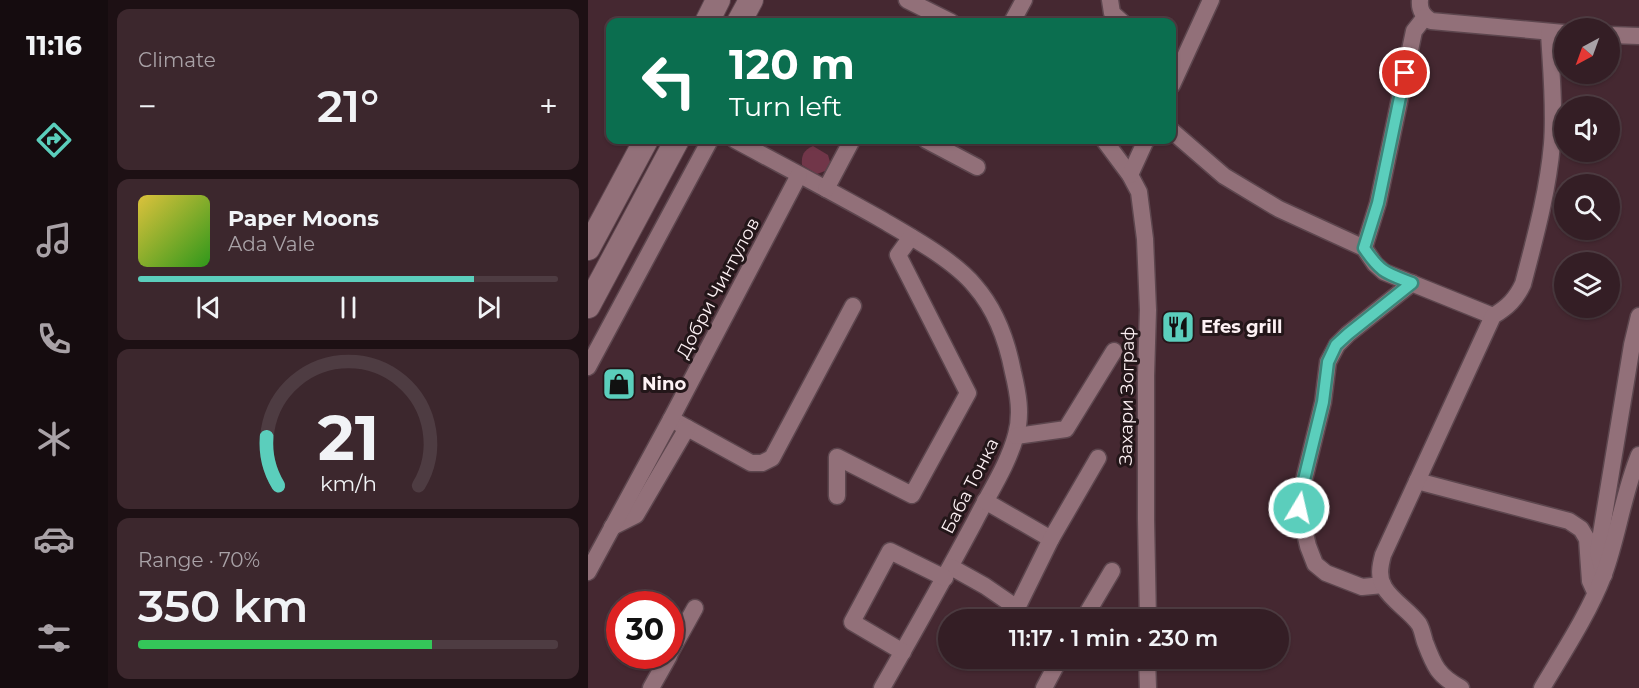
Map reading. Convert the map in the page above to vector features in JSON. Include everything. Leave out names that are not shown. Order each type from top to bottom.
[{"type":"main road","points":[[709,18],[718,0]]},
{"type":"main road","points":[[741,18],[751,0]]},
{"type":"main road","points":[[588,248],[597,216],[643,144]]},
{"type":"main road","points":[[588,306],[675,144]]},
{"type":"street","points":[[1014,18],[1024,0]]},
{"type":"street","points":[[1110,0],[1112,13],[1118,18]]},
{"type":"street","points":[[1176,76],[1211,0]]},
{"type":"street","points":[[1420,0],[1421,11],[1431,21],[1554,33]]},
{"type":"street","points":[[913,18],[914,3],[943,18]]},
{"type":"street","points":[[1364,248],[1378,203],[1414,31],[1425,17]]},
{"type":"street","points":[[1620,35],[1639,36]]},
{"type":"street","points":[[1461,688],[1446,680],[1444,682],[1433,664],[1420,626],[1383,585],[1380,569],[1383,555],[1493,316],[1507,308],[1517,297],[1523,284],[1548,180],[1554,84]]},
{"type":"street","points":[[1176,134],[1224,176],[1279,209],[1364,248],[1384,272],[1493,316]]},
{"type":"street","points":[[588,367],[708,144]]},
{"type":"street","name":"Баба Тонка","points":[[742,144],[911,237],[959,270],[974,284],[990,308],[1009,350],[1020,418],[1016,436],[1006,462],[986,501],[882,688]]},
{"type":"street","points":[[826,189],[850,144]]},
{"type":"street","points":[[934,144],[977,167]]},
{"type":"street","name":"Захари Зограф","points":[[1107,144],[1130,175],[1138,192],[1144,239],[1148,310],[1146,376],[1148,609]]},
{"type":"street","points":[[1130,175],[1144,144]]},
{"type":"street","name":"Добри Чинтулов","points":[[588,572],[799,175]]},
{"type":"street","points":[[597,216],[632,222]]},
{"type":"street","points":[[837,496],[837,457],[912,495],[968,393],[898,255],[911,237]]},
{"type":"street","points":[[1383,585],[1362,587],[1326,573],[1315,564],[1299,508],[1323,402],[1328,362],[1336,345],[1412,283]]},
{"type":"street","points":[[671,419],[751,463],[762,463],[772,458],[853,306]]},
{"type":"street","points":[[1604,574],[1598,552],[1632,345],[1639,316]]},
{"type":"street","points":[[1016,436],[1066,429],[1114,351]]},
{"type":"street","points":[[612,527],[636,515],[687,428]]},
{"type":"street","points":[[1542,688],[1578,630],[1604,574],[1630,477],[1639,455]]},
{"type":"street","points":[[1023,609],[1051,539],[1098,458]]},
{"type":"street","points":[[1417,481],[1569,521],[1581,529],[1587,539],[1590,581],[1595,592]]},
{"type":"street","points":[[986,501],[1051,539]]},
{"type":"street","points":[[903,652],[852,622],[890,550],[985,586],[1015,609]]},
{"type":"street","points":[[1090,609],[1112,571]]},
{"type":"street","points":[[684,628],[695,608]]},
{"type":"street","points":[[651,688],[662,669]]},
{"type":"street","points":[[1044,688],[1051,669]]},
{"type":"street","points":[[1147,669],[1148,688]]},
{"type":"shaded area","points":[[813,146],[828,155],[830,162],[825,171],[817,174],[802,165],[804,153]]},
{"type":"place","name":"Efes grill","points":[[1178,327]]},
{"type":"place","name":"Nino","points":[[619,384]]},
{"type":"route","points":[[1299,508],[1323,402],[1328,362],[1336,345],[1412,283],[1384,272],[1364,248],[1378,203],[1405,73]]}]
